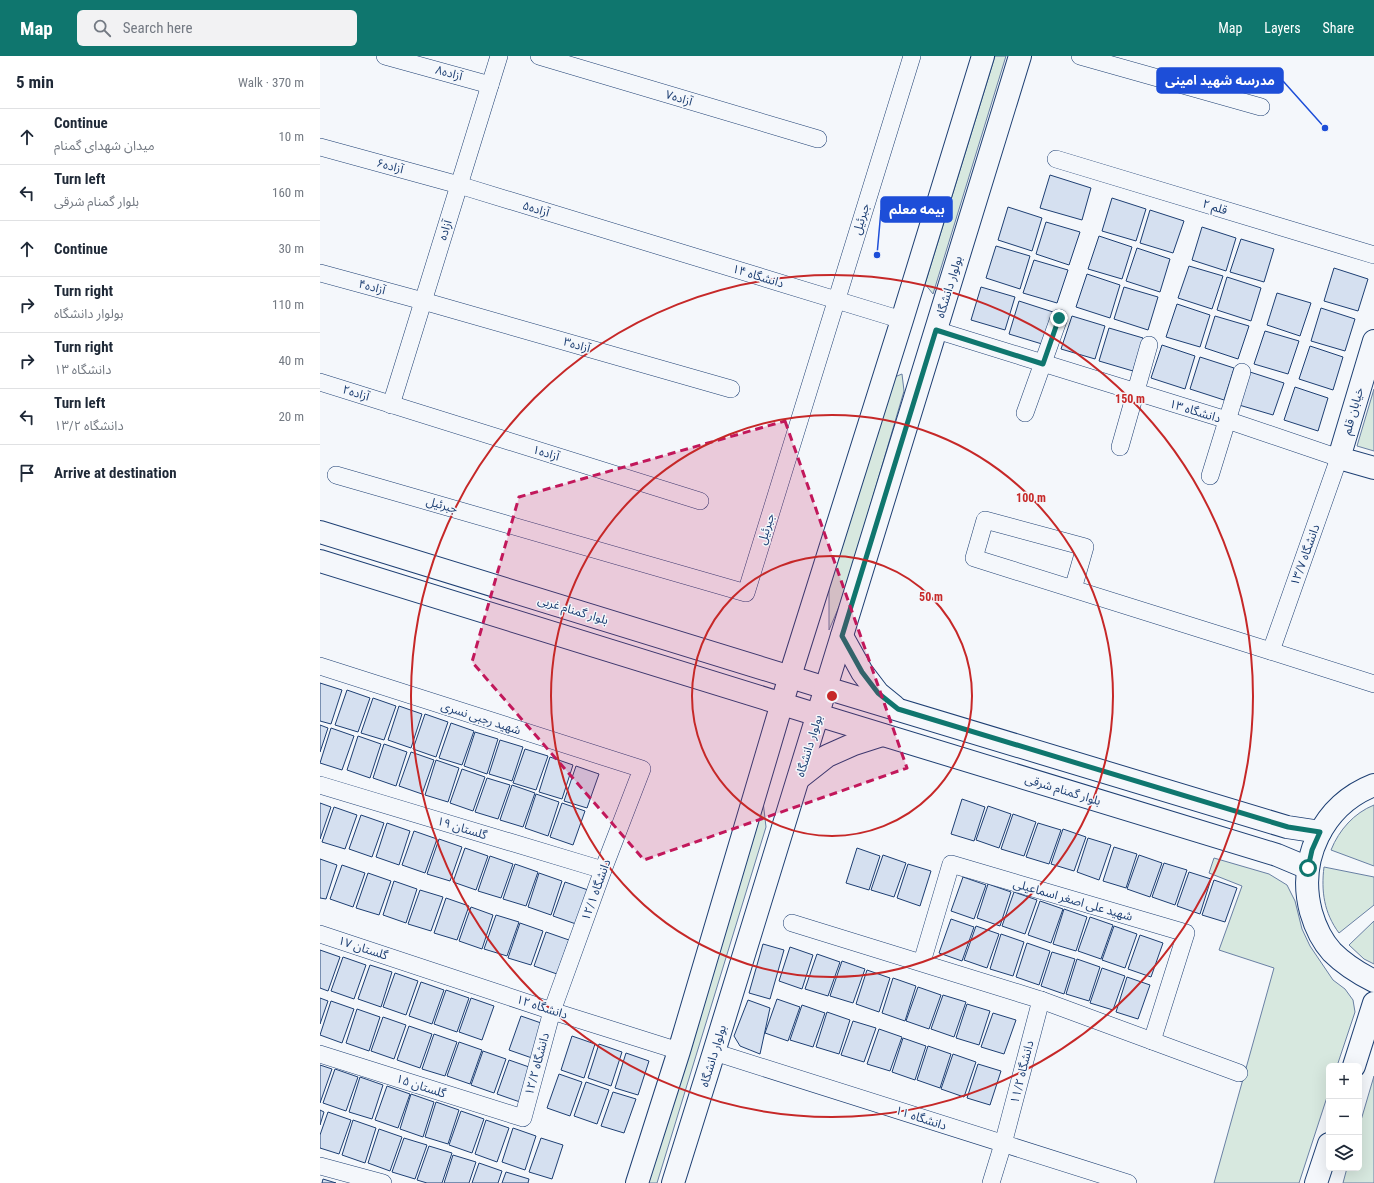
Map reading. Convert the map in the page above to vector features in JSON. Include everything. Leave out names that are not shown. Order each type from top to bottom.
[{"type":"main road","points":[[637,1183],[679,1050],[781,704],[902,320],[983,56]]},
{"type":"main road","name":"بولوار دانشگاه","points":[[673,1183],[799,778],[1020,56]]},
{"type":"main road","name":"خیابان قلم","points":[[1340,458],[1374,341]]},
{"type":"main road","points":[[1340,458],[1374,468]]},
{"type":"main road","name":"بلوار گمنام غربی","points":[[320,532],[826,688]]},
{"type":"main road","points":[[320,561],[818,715]]},
{"type":"main road","points":[[842,636],[862,672],[878,693],[898,709]]},
{"type":"main road","points":[[826,688],[1288,827],[1320,832]]},
{"type":"main road","name":"بلوار گمنام شرقی","points":[[818,715],[1277,855],[1308,868]]},
{"type":"main road","points":[[799,778],[827,756],[854,744],[882,735]]},
{"type":"main road","points":[[1374,785],[1361,790],[1338,808],[1320,832],[1312,850],[1308,868],[1307,897],[1315,926],[1331,951],[1353,971],[1374,981]]},
{"type":"main road","points":[[1355,1063],[1374,1002]]},
{"type":"main road","points":[[1316,1183],[1326,1153]]},
{"type":"street","name":"آزاده۸","points":[[385,56],[490,84]]},
{"type":"street","name":"آزاده","points":[[391,404],[499,56]]},
{"type":"street","name":"آزاده۷","points":[[539,56],[818,139]]},
{"type":"street","name":"جبرئیل","points":[[336,475],[746,593],[912,56]]},
{"type":"street","points":[[1080,56],[1261,107]]},
{"type":"street","name":"آزاده۶","points":[[320,147],[459,185]]},
{"type":"street","name":"قلم ۲","points":[[1056,159],[1374,255]]},
{"type":"street","name":"آزاده۵","points":[[459,185],[613,232]]},
{"type":"street","name":"دانشگاه ۱۴","points":[[613,232],[902,320]]},
{"type":"street","name":"آزاده۴","points":[[320,273],[423,301]]},
{"type":"street","name":"آزاده۳","points":[[423,301],[731,389]]},
{"type":"street","points":[[1025,413],[1059,318]]},
{"type":"street","name":"دانشگاه ۱۳","points":[[936,330],[1227,420],[1340,458]]},
{"type":"street","points":[[1120,447],[1149,345]]},
{"type":"street","points":[[1210,476],[1242,372]]},
{"type":"street","name":"آزاده۲","points":[[320,382],[391,404]]},
{"type":"street","name":"آزاده۱","points":[[391,404],[700,500]]},
{"type":"street","name":"دانشگاه ۱۳/۷","points":[[1271,651],[1340,458]]},
{"type":"street","points":[[1073,590],[1085,547],[985,520],[974,558],[1073,590],[1374,684]]},
{"type":"street","name":"شهید رجبی نسری","points":[[320,666],[642,770]]},
{"type":"street","name":"دانشگاه ۱۲/۱","points":[[552,1011],[603,870],[642,770]]},
{"type":"street","name":"گلستان ۱۹","points":[[320,785],[603,870]]},
{"type":"street","name":"شهید علی اصغر اسماعیلی","points":[[922,962],[951,864],[1186,933],[1152,1041]]},
{"type":"street","points":[[792,923],[1041,1000],[1239,1073]]},
{"type":"street","name":"گلستان ۱۷","points":[[320,934],[406,963]]},
{"type":"street","name":"دانشگاه ۱۲","points":[[406,963],[552,1011],[679,1050]]},
{"type":"street","name":"دانشگاه ۱۱/۲","points":[[991,1183],[1003,1144],[1041,1000]]},
{"type":"street","name":"دانشگاه ۱۲/۲","points":[[523,1118],[552,1011]]},
{"type":"street","name":"دانشگاه ۱۱","points":[[714,1052],[1128,1183]]},
{"type":"street","name":"گلستان ۱۵","points":[[320,1054],[523,1118]]},
{"type":"street","points":[[320,1166],[383,1183]]},
{"type":"highlighted area","points":[[785,421],[907,768],[644,860],[472,662],[519,497]]},
{"type":"shaded area","points":[[995,56],[1006,56],[933,294],[925,284]]},
{"type":"shaded area","points":[[902,374],[904,391],[844,595],[829,630],[829,578],[892,378]]},
{"type":"shaded area","points":[[1374,389],[1374,451],[1357,446]]},
{"type":"shaded area","points":[[763,801],[766,827],[657,1183],[646,1183]]},
{"type":"shaded area","points":[[1374,805],[1374,866],[1331,850],[1338,836],[1348,823],[1367,808]]},
{"type":"shaded area","points":[[1214,858],[1269,874],[1287,885],[1295,901],[1302,929],[1310,946],[1333,980],[1345,989],[1353,1000],[1355,1012],[1338,1063],[1326,1063],[1326,1100],[1299,1183],[1214,1183],[1274,968],[1219,950],[1242,886],[1209,873]]},
{"type":"shaded area","points":[[1324,867],[1374,877],[1374,905],[1339,933],[1330,918],[1325,902],[1323,893]]},
{"type":"shaded area","points":[[1374,921],[1374,964],[1364,959],[1349,945]]},
{"type":"shaded area","points":[[1374,1076],[1374,1183],[1343,1183],[1346,1171],[1362,1171],[1362,1117]]},
{"type":"building","points":[[1050,175],[1091,188],[1082,220],[1040,208]]},
{"type":"building","points":[[1112,198],[1146,209],[1136,241],[1102,231]]},
{"type":"building","points":[[1008,207],[1042,218],[1032,251],[998,240]]},
{"type":"building","points":[[1150,210],[1184,221],[1173,253],[1140,243]]},
{"type":"building","points":[[1046,222],[1080,232],[1069,265],[1036,254]]},
{"type":"building","points":[[1202,227],[1236,238],[1226,271],[1192,260]]},
{"type":"building","points":[[1099,236],[1132,247],[1122,279],[1088,269]]},
{"type":"building","points":[[1241,239],[1274,249],[1264,282],[1230,272]]},
{"type":"building","points":[[996,246],[1030,256],[1020,289],[986,278]]},
{"type":"building","points":[[1137,248],[1170,259],[1160,292],[1126,281]]},
{"type":"building","points":[[1034,260],[1068,270],[1057,303],[1023,293]]},
{"type":"building","points":[[1189,266],[1223,276],[1212,309],[1178,298]]},
{"type":"building","points":[[1334,268],[1368,279],[1358,311],[1324,301]]},
{"type":"building","points":[[1087,274],[1120,285],[1110,318],[1076,307]]},
{"type":"building","points":[[1227,277],[1261,288],[1251,321],[1217,310]]},
{"type":"building","points":[[981,287],[1015,297],[1005,330],[971,320]]},
{"type":"building","points":[[1124,287],[1158,297],[1148,330],[1114,319]]},
{"type":"building","points":[[1277,293],[1311,303],[1300,336],[1267,325]]},
{"type":"building","points":[[1019,301],[1053,312],[1042,344],[1009,334]]},
{"type":"building","points":[[1177,304],[1210,315],[1200,347],[1166,337]]},
{"type":"building","points":[[1321,308],[1355,319],[1345,351],[1311,341]]},
{"type":"building","points":[[1072,316],[1105,326],[1095,359],[1061,349]]},
{"type":"building","points":[[1215,316],[1249,326],[1238,359],[1205,348]]},
{"type":"building","points":[[1109,328],[1143,338],[1133,371],[1099,361]]},
{"type":"building","points":[[1265,331],[1299,341],[1288,374],[1254,364]]},
{"type":"building","points":[[1162,345],[1195,356],[1185,389],[1151,378]]},
{"type":"building","points":[[1310,346],[1343,357],[1333,390],[1299,379]]},
{"type":"building","points":[[1200,357],[1234,368],[1224,400],[1190,389]]},
{"type":"building","points":[[1250,372],[1284,383],[1273,415],[1239,405]]},
{"type":"building","points":[[1295,387],[1328,398],[1318,431],[1284,420]]},
{"type":"building","points":[[320,683],[342,690],[331,724],[320,721]]},
{"type":"building","points":[[347,690],[370,698],[358,732],[335,725]]},
{"type":"building","points":[[373,698],[396,706],[384,740],[361,733]]},
{"type":"building","points":[[399,706],[422,714],[411,748],[388,740]]},
{"type":"building","points":[[425,714],[448,722],[436,757],[413,749]]},
{"type":"building","points":[[451,723],[474,731],[462,765],[439,758]]},
{"type":"building","points":[[320,725],[328,728],[320,752]]},
{"type":"building","points":[[331,728],[354,736],[342,770],[320,763]]},
{"type":"building","points":[[475,732],[498,739],[487,774],[464,766]]},
{"type":"building","points":[[358,736],[381,744],[370,778],[347,770]]},
{"type":"building","points":[[500,740],[523,747],[512,781],[489,774]]},
{"type":"building","points":[[384,744],[407,752],[396,786],[373,778]]},
{"type":"building","points":[[525,749],[548,756],[536,790],[513,783]]},
{"type":"building","points":[[411,752],[434,760],[422,794],[399,786]]},
{"type":"building","points":[[550,757],[573,765],[562,799],[539,792]]},
{"type":"building","points":[[436,760],[459,768],[448,802],[425,795]]},
{"type":"building","points":[[576,766],[599,774],[587,808],[564,801]]},
{"type":"building","points":[[462,769],[485,777],[473,811],[450,803]]},
{"type":"building","points":[[487,778],[510,785],[498,819],[475,812]]},
{"type":"building","points":[[512,785],[535,793],[523,827],[500,820]]},
{"type":"building","points":[[536,794],[559,802],[548,836],[525,828]]},
{"type":"building","points":[[962,799],[985,807],[974,841],[951,834]]},
{"type":"building","points":[[320,803],[331,807],[320,839]]},
{"type":"building","points":[[562,803],[585,811],[573,845],[550,837]]},
{"type":"building","points":[[988,806],[1011,814],[999,848],[976,840]]},
{"type":"building","points":[[334,807],[357,815],[345,849],[322,842]]},
{"type":"building","points":[[1013,814],[1036,822],[1024,856],[1001,849]]},
{"type":"building","points":[[361,815],[384,823],[372,857],[349,849]]},
{"type":"building","points":[[387,823],[410,831],[399,865],[376,857]]},
{"type":"building","points":[[1038,823],[1061,830],[1049,864],[1026,857]]},
{"type":"building","points":[[1063,829],[1086,837],[1074,871],[1051,864]]},
{"type":"building","points":[[414,831],[437,839],[425,873],[402,865]]},
{"type":"building","points":[[1088,838],[1111,845],[1099,880],[1077,872]]},
{"type":"building","points":[[439,839],[462,847],[450,881],[427,874]]},
{"type":"building","points":[[1114,847],[1137,854],[1126,888],[1103,881]]},
{"type":"building","points":[[465,848],[488,856],[476,890],[453,882]]},
{"type":"building","points":[[857,848],[880,856],[869,890],[846,883]]},
{"type":"building","points":[[883,855],[906,863],[894,897],[871,890]]},
{"type":"building","points":[[1139,855],[1162,863],[1150,897],[1127,889]]},
{"type":"building","points":[[490,856],[513,864],[501,898],[478,891]]},
{"type":"building","points":[[320,859],[337,865],[326,899],[320,898]]},
{"type":"building","points":[[1164,863],[1187,870],[1175,905],[1152,897]]},
{"type":"building","points":[[515,864],[538,872],[526,906],[503,899]]},
{"type":"building","points":[[908,864],[931,871],[920,906],[897,898]]},
{"type":"building","points":[[342,865],[365,873],[353,907],[330,899]]},
{"type":"building","points":[[1189,872],[1211,879],[1200,914],[1177,906]]},
{"type":"building","points":[[368,873],[391,881],[379,915],[356,908]]},
{"type":"building","points":[[539,873],[562,881],[551,915],[528,907]]},
{"type":"building","points":[[963,877],[986,885],[974,919],[951,911]]},
{"type":"building","points":[[1214,880],[1237,888],[1225,922],[1202,915]]},
{"type":"building","points":[[394,881],[417,889],[406,923],[383,915]]},
{"type":"building","points":[[565,882],[588,890],[576,924],[553,916]]},
{"type":"building","points":[[988,884],[1011,892],[1000,926],[977,918]]},
{"type":"building","points":[[420,890],[443,897],[431,931],[408,924]]},
{"type":"building","points":[[1014,892],[1037,900],[1025,934],[1002,926]]},
{"type":"building","points":[[446,898],[469,906],[457,940],[434,933]]},
{"type":"building","points":[[1040,901],[1063,909],[1051,943],[1028,935]]},
{"type":"building","points":[[471,907],[493,915],[482,949],[459,941]]},
{"type":"building","points":[[1064,909],[1087,917],[1076,951],[1053,944]]},
{"type":"building","points":[[496,915],[519,922],[507,956],[484,949]]},
{"type":"building","points":[[1090,917],[1113,925],[1101,959],[1078,951]]},
{"type":"building","points":[[951,919],[974,927],[962,961],[939,953]]},
{"type":"building","points":[[520,923],[543,931],[531,965],[508,958]]},
{"type":"building","points":[[976,926],[999,934],[987,968],[964,960]]},
{"type":"building","points":[[1114,926],[1137,934],[1125,968],[1102,960]]},
{"type":"building","points":[[546,932],[569,940],[557,974],[534,966]]},
{"type":"building","points":[[1001,934],[1024,942],[1013,976],[990,969]]},
{"type":"building","points":[[1140,935],[1163,943],[1151,977],[1128,969]]},
{"type":"building","points":[[1027,943],[1050,951],[1039,985],[1016,977]]},
{"type":"building","points":[[763,944],[784,950],[770,999],[749,993]]},
{"type":"building","points":[[790,947],[813,955],[802,989],[779,981]]},
{"type":"building","points":[[320,950],[340,957],[328,991],[320,988]]},
{"type":"building","points":[[1052,952],[1075,959],[1064,994],[1041,986]]},
{"type":"building","points":[[817,954],[840,962],[828,996],[805,989]]},
{"type":"building","points":[[343,957],[366,965],[354,999],[331,991]]},
{"type":"building","points":[[1077,959],[1100,967],[1089,1001],[1066,994]]},
{"type":"building","points":[[842,961],[865,969],[853,1003],[830,996]]},
{"type":"building","points":[[370,965],[392,972],[381,1007],[358,999]]},
{"type":"building","points":[[1102,968],[1125,976],[1113,1010],[1090,1003]]},
{"type":"building","points":[[867,970],[890,978],[879,1012],[856,1004]]},
{"type":"building","points":[[395,973],[418,981],[406,1015],[383,1007]]},
{"type":"building","points":[[1127,977],[1150,985],[1138,1019],[1116,1012]]},
{"type":"building","points":[[893,978],[916,986],[905,1021],[882,1013]]},
{"type":"building","points":[[421,982],[444,990],[432,1024],[409,1016]]},
{"type":"building","points":[[918,987],[941,995],[929,1029],[906,1021]]},
{"type":"building","points":[[446,990],[469,998],[457,1032],[434,1024]]},
{"type":"building","points":[[943,995],[966,1002],[954,1037],[931,1029]]},
{"type":"building","points":[[320,998],[328,1001],[320,1024]]},
{"type":"building","points":[[471,998],[494,1006],[482,1040],[459,1032]]},
{"type":"building","points":[[777,999],[800,1007],[788,1041],[765,1033]]},
{"type":"building","points":[[748,1000],[770,1008],[760,1054],[740,1046],[734,1036]]},
{"type":"building","points":[[331,1001],[354,1009],[342,1043],[320,1035]]},
{"type":"building","points":[[967,1004],[990,1011],[979,1045],[956,1038]]},
{"type":"building","points":[[802,1005],[825,1013],[813,1047],[790,1040]]},
{"type":"building","points":[[357,1009],[380,1017],[369,1051],[346,1043]]},
{"type":"building","points":[[827,1012],[850,1020],[839,1054],[816,1047]]},
{"type":"building","points":[[993,1013],[1016,1020],[1004,1054],[981,1047]]},
{"type":"building","points":[[521,1016],[544,1024],[532,1058],[509,1050]]},
{"type":"building","points":[[383,1017],[406,1025],[394,1059],[371,1051]]},
{"type":"building","points":[[853,1021],[876,1028],[864,1062],[841,1055]]},
{"type":"building","points":[[409,1026],[432,1034],[420,1068],[397,1060]]},
{"type":"building","points":[[879,1029],[902,1037],[890,1071],[867,1064]]},
{"type":"building","points":[[434,1034],[457,1042],[445,1076],[422,1069]]},
{"type":"building","points":[[572,1036],[595,1044],[584,1078],[561,1070]]},
{"type":"building","points":[[903,1038],[926,1046],[915,1080],[892,1072]]},
{"type":"building","points":[[459,1042],[482,1050],[470,1084],[447,1076]]},
{"type":"building","points":[[599,1044],[622,1052],[611,1086],[588,1078]]},
{"type":"building","points":[[928,1046],[951,1054],[940,1088],[917,1080]]},
{"type":"building","points":[[483,1051],[506,1059],[494,1093],[471,1085]]},
{"type":"building","points":[[626,1053],[649,1061],[638,1095],[615,1088]]},
{"type":"building","points":[[953,1054],[976,1062],[964,1097],[941,1089]]},
{"type":"building","points":[[509,1060],[532,1068],[520,1102],[497,1094]]},
{"type":"building","points":[[978,1064],[1001,1071],[990,1105],[967,1098]]},
{"type":"building","points":[[320,1065],[332,1069],[320,1103]]},
{"type":"building","points":[[335,1069],[358,1077],[346,1111],[323,1103]]},
{"type":"building","points":[[559,1074],[582,1082],[570,1116],[547,1108]]},
{"type":"building","points":[[360,1077],[383,1085],[372,1119],[349,1112]]},
{"type":"building","points":[[586,1082],[609,1090],[597,1124],[574,1116]]},
{"type":"building","points":[[387,1086],[410,1094],[398,1128],[375,1120]]},
{"type":"building","points":[[613,1092],[636,1099],[624,1133],[601,1126]]},
{"type":"building","points":[[411,1094],[434,1102],[423,1137],[400,1129]]},
{"type":"building","points":[[436,1102],[459,1110],[448,1144],[425,1137]]},
{"type":"building","points":[[320,1110],[324,1112],[320,1125]]},
{"type":"building","points":[[461,1111],[484,1119],[472,1153],[449,1145]]},
{"type":"building","points":[[328,1112],[351,1120],[339,1154],[320,1148],[320,1135]]},
{"type":"building","points":[[353,1120],[376,1128],[365,1163],[342,1155]]},
{"type":"building","points":[[486,1120],[509,1128],[497,1162],[475,1154]]},
{"type":"building","points":[[513,1128],[536,1136],[525,1170],[502,1162]]},
{"type":"building","points":[[379,1129],[402,1137],[390,1171],[368,1163]]},
{"type":"building","points":[[404,1138],[427,1145],[415,1179],[392,1172]]},
{"type":"building","points":[[541,1138],[563,1145],[552,1179],[529,1172]]},
{"type":"building","points":[[429,1146],[452,1153],[442,1183],[427,1183],[417,1180]]},
{"type":"building","points":[[453,1155],[476,1162],[469,1183],[444,1183]]},
{"type":"building","points":[[479,1163],[502,1171],[498,1183],[472,1183]]},
{"type":"building","points":[[506,1172],[529,1179],[528,1183],[502,1183]]},
{"type":"building","points":[[323,1179],[336,1183],[322,1183]]},
{"type":"place","name":"مدرسه شهید امینی","points":[[1325,128]]},
{"type":"place","name":"بیمه معلم","points":[[877,255]]},
{"type":"route","points":[[1059,318],[1043,364],[936,330],[842,636],[862,672],[878,693],[898,709],[1288,827],[1320,832],[1312,850],[1308,868]]}]
